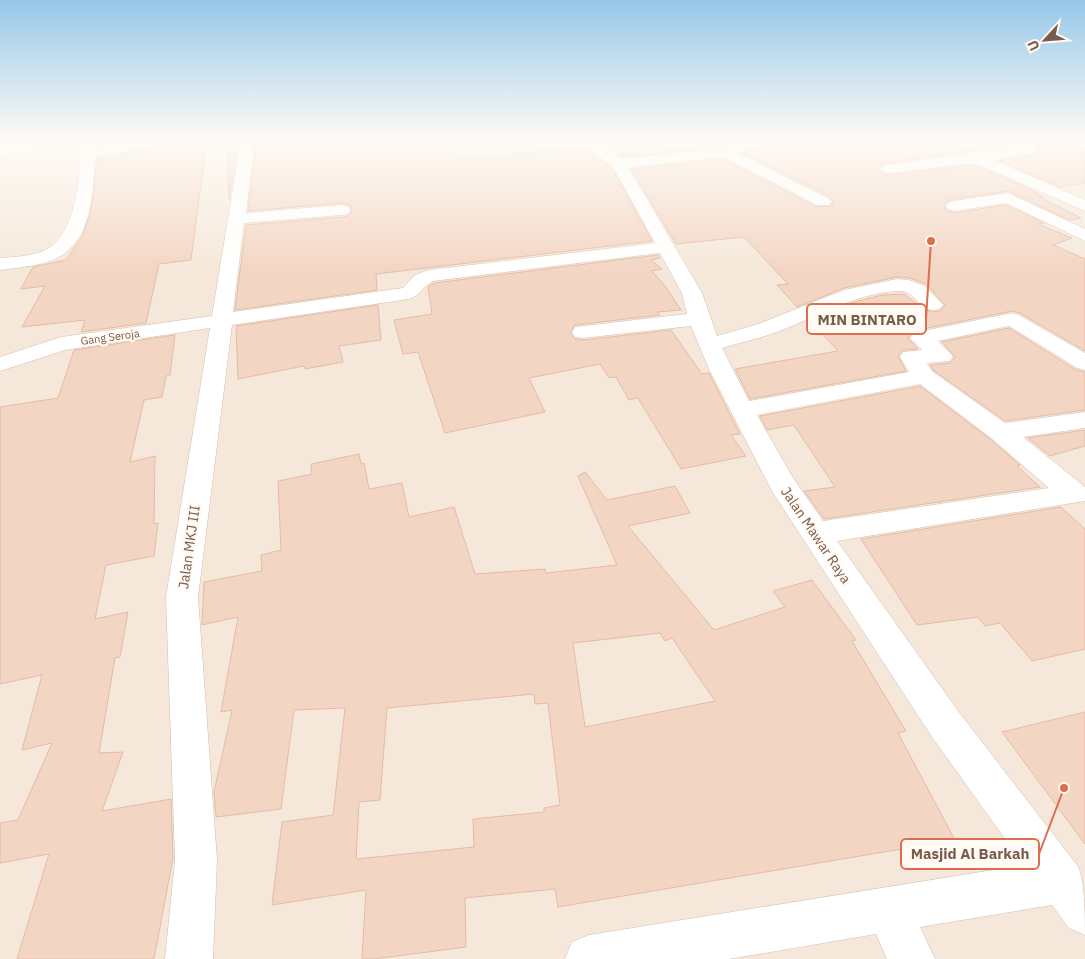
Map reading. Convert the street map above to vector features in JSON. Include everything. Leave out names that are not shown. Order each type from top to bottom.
[{"type":"street","points":[[0,264],[44,256],[64,246],[73,233],[84,199],[85,184]]},
{"type":"street","name":"Jalan MKJ III","points":[[189,959],[196,860],[182,597],[241,184]]},
{"type":"street","name":"Jalan Mawar Raya","points":[[629,184],[692,293],[699,319],[720,369],[782,484],[945,724],[1074,897]]},
{"type":"street","points":[[788,184],[823,202]]},
{"type":"street","points":[[1035,184],[1085,206]]},
{"type":"street","points":[[954,206],[1008,198],[1085,236]]},
{"type":"street","points":[[236,219],[342,210]]},
{"type":"street","name":"Gang Seroja","points":[[0,364],[61,344],[408,293],[422,279],[429,276],[665,246]]},
{"type":"street","points":[[711,344],[766,329],[851,294],[888,286],[909,286],[918,290],[933,305]]},
{"type":"street","points":[[583,332],[699,319]]},
{"type":"street","points":[[815,533],[1075,494],[1000,432],[924,376],[911,357],[942,356],[921,338],[1012,319],[1085,363]]},
{"type":"street","points":[[742,410],[924,376]]},
{"type":"street","points":[[1000,432],[1085,420]]},
{"type":"street","points":[[589,959],[888,910],[1074,897]]},
{"type":"street","points":[[888,910],[911,959]]},
{"type":"shaded area","points":[[0,184],[1085,184],[1085,959],[0,959]]},
{"type":"building","points":[[94,184],[201,184],[191,260],[159,264],[146,323],[81,332],[85,320],[22,327],[45,286],[21,289],[33,267],[66,260],[83,235],[91,210]]},
{"type":"building","points":[[228,184],[232,184],[229,200]]},
{"type":"building","points":[[251,184],[621,184],[652,241],[376,274],[377,290],[235,310],[246,225],[342,217],[348,216],[352,211],[350,205],[342,203],[248,211]]},
{"type":"building","points":[[640,184],[771,184],[816,207],[831,206],[833,201],[830,197],[804,184],[1017,184],[1036,192],[1034,192],[1043,197],[1040,197],[1081,218],[1069,220],[1008,191],[954,199],[947,201],[944,205],[946,210],[954,213],[1006,205],[1044,223],[1038,224],[1072,238],[1053,245],[1085,259],[1085,351],[1020,313],[1012,311],[913,331],[908,338],[918,349],[903,350],[898,356],[906,371],[750,399],[735,369],[838,351],[810,320],[851,303],[882,295],[904,294],[921,307],[932,312],[940,311],[945,305],[926,284],[910,278],[897,277],[844,288],[797,307],[777,285],[788,284],[744,237],[676,244]]},
{"type":"building","points":[[1052,184],[1080,184],[1060,187]]},
{"type":"building","points":[[658,255],[660,258],[651,260],[662,269],[652,271],[681,310],[657,312],[660,315],[575,325],[570,333],[575,339],[583,340],[671,330],[702,374],[709,373],[740,434],[731,435],[746,456],[681,469],[638,398],[629,400],[616,377],[609,378],[600,364],[529,378],[545,412],[445,433],[418,352],[403,354],[394,320],[432,314],[428,287],[434,283]]},
{"type":"building","points":[[378,305],[381,340],[339,346],[343,362],[305,369],[304,366],[238,379],[236,326]]},
{"type":"building","points":[[1009,328],[1076,370],[1085,372],[1085,410],[1005,421],[933,370],[930,365],[950,363],[955,357],[942,342]]},
{"type":"building","points":[[175,335],[170,375],[166,376],[162,397],[144,400],[130,462],[155,456],[154,524],[158,523],[154,556],[106,565],[95,619],[128,612],[120,657],[115,658],[99,753],[123,752],[102,811],[171,799],[173,858],[154,959],[17,959],[49,854],[0,863],[0,823],[18,820],[52,743],[22,750],[42,675],[0,684],[0,407],[58,398],[74,350]]},
{"type":"building","points":[[920,386],[990,439],[1020,465],[1017,466],[1040,487],[824,519],[804,491],[835,487],[794,425],[767,430],[760,416]]},
{"type":"building","points":[[1085,430],[1085,446],[1050,456],[1028,438]]},
{"type":"building","points":[[359,454],[361,464],[364,463],[369,489],[402,483],[409,517],[454,507],[475,574],[545,569],[546,573],[617,565],[578,476],[585,472],[607,500],[675,486],[690,513],[628,526],[714,630],[785,607],[773,591],[812,580],[856,640],[852,641],[906,731],[898,733],[955,840],[558,907],[555,889],[465,898],[466,947],[362,959],[366,890],[272,905],[282,822],[333,815],[345,708],[294,710],[281,809],[216,817],[214,792],[232,710],[221,712],[238,617],[202,625],[204,582],[262,571],[261,555],[281,550],[278,481],[312,474],[311,464]],"holes":[[[660,633],[665,641],[672,638],[715,701],[585,727],[573,643]],[[534,694],[535,704],[548,703],[560,805],[544,808],[544,812],[473,819],[474,847],[356,859],[359,802],[380,800],[387,708]]]},
{"type":"building","points":[[1061,507],[1085,529],[1085,649],[1032,661],[1000,623],[985,626],[978,617],[917,625],[861,539]]},
{"type":"building","points":[[1085,712],[1085,844],[1002,732]]},
{"type":"place","name":"MIN BINTARO","points":[[931,241]]},
{"type":"place","name":"Masjid Al Barkah","points":[[1064,788]]}]
